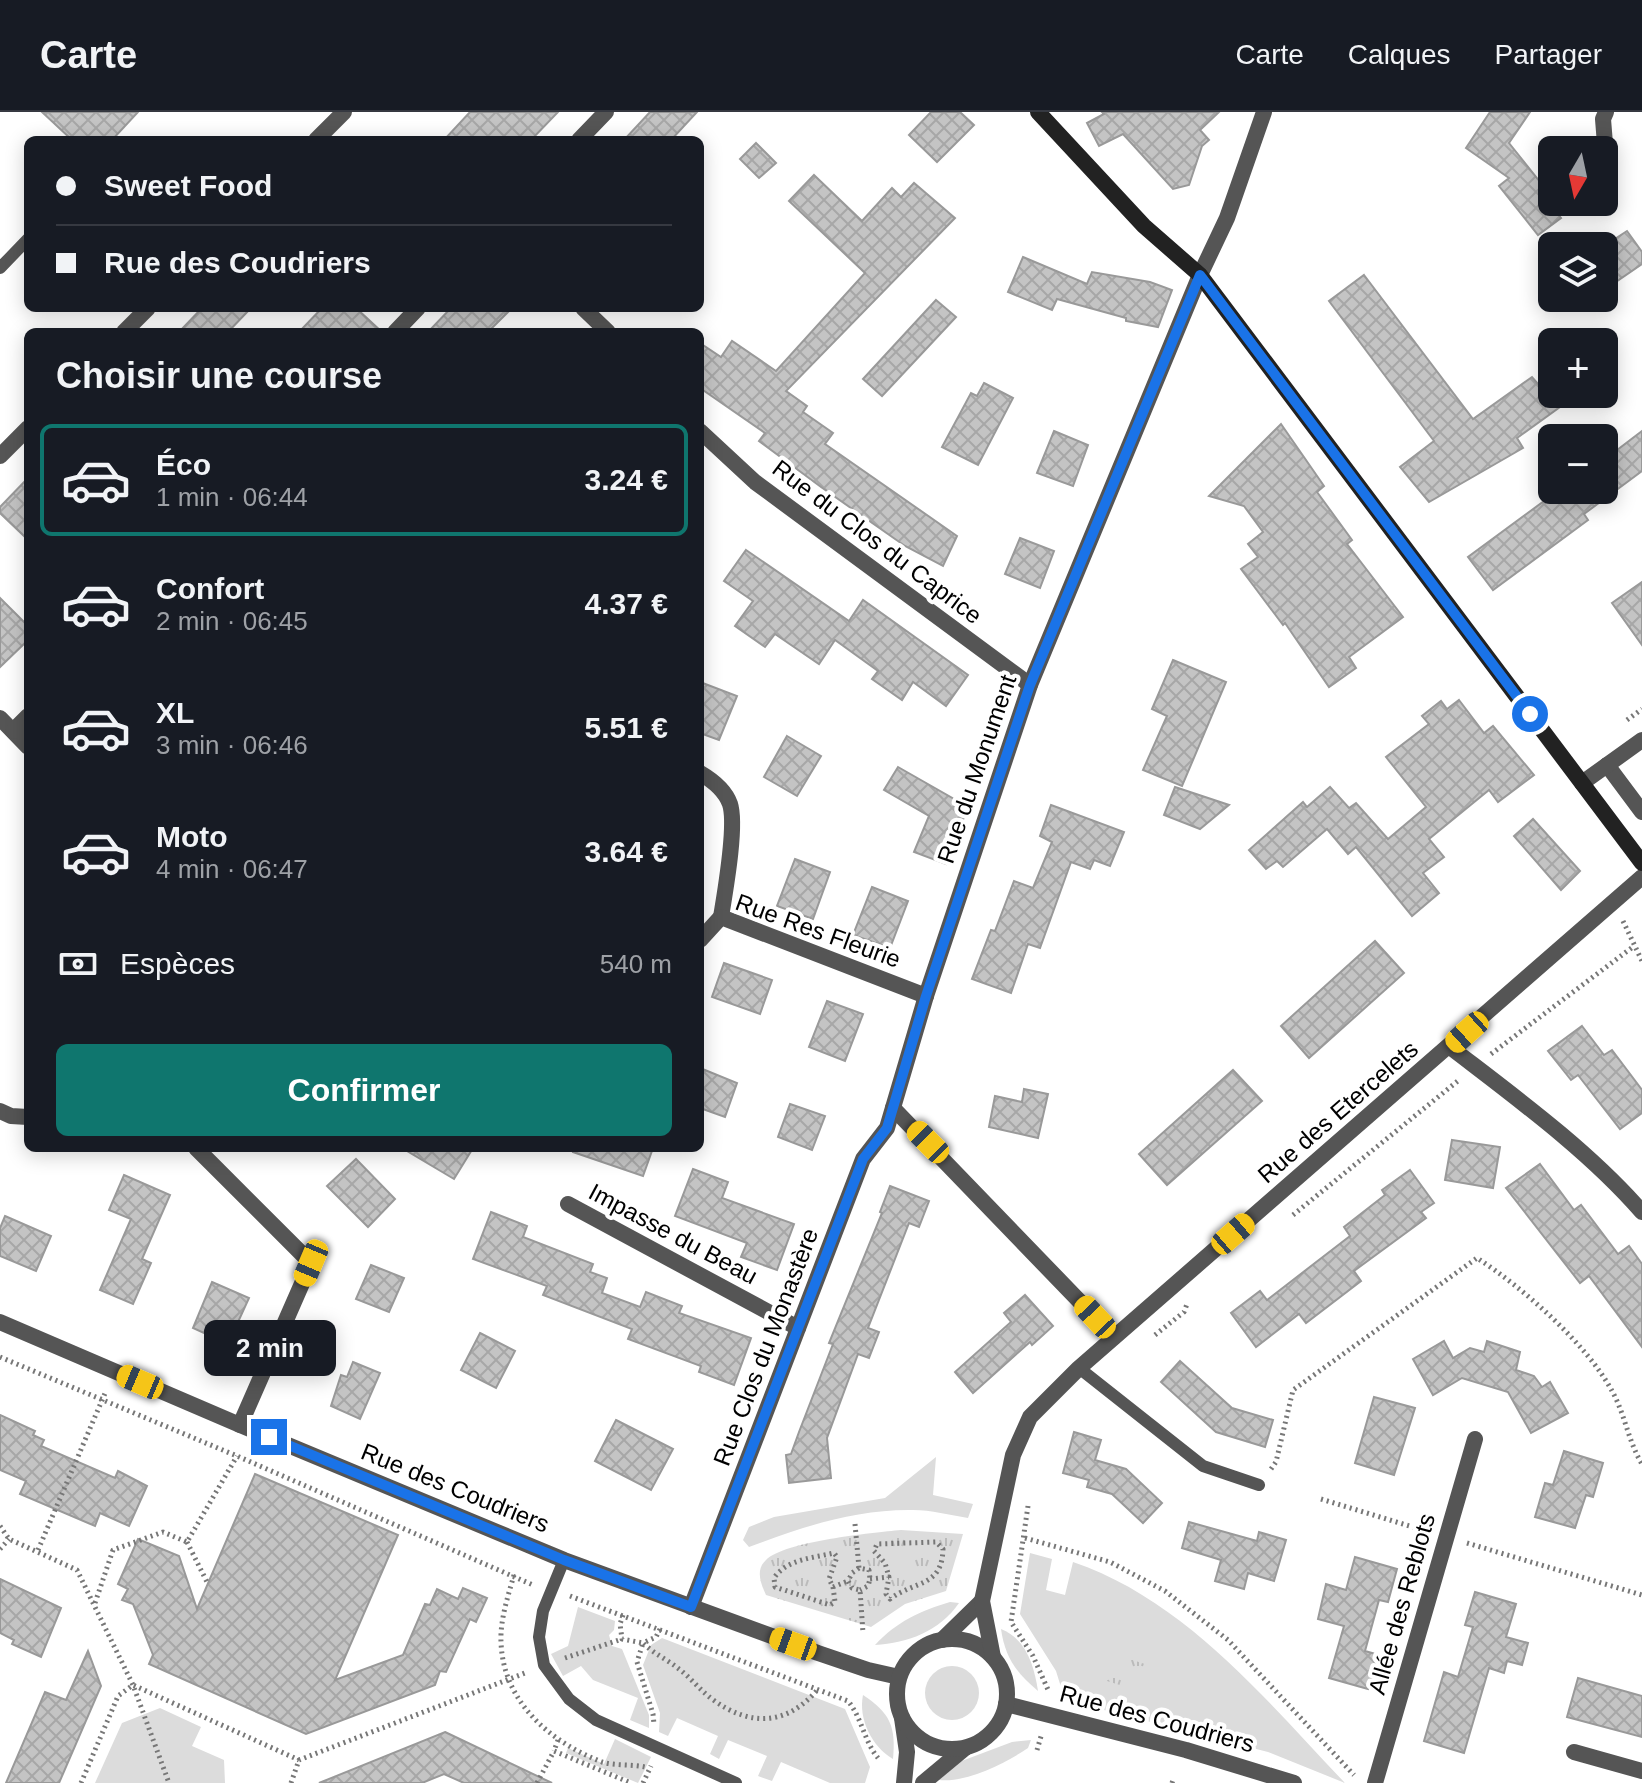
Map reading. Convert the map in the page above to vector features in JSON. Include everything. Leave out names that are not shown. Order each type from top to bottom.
[{"type":"main road","points":[[1038,112],[1144,226],[1200,275],[1642,863]]},
{"type":"street","points":[[320,136],[344,112]]},
{"type":"street","points":[[583,136],[606,112]]},
{"type":"street","name":"Rue du Monument","points":[[893,1108],[926,996],[1030,685],[1200,275],[1227,218],[1264,112]]},
{"type":"street","points":[[1604,136],[1603,119],[1606,112]]},
{"type":"street","points":[[128,328],[144,312]]},
{"type":"street","points":[[399,328],[414,312]]},
{"type":"street","points":[[587,312],[604,328]]},
{"type":"street","points":[[0,456],[24,432]]},
{"type":"street","name":"Rue du Clos du Caprice","points":[[704,435],[755,482],[1030,685]]},
{"type":"street","points":[[0,718],[24,743]]},
{"type":"street","points":[[13,731],[24,720]]},
{"type":"street","points":[[1582,783],[1642,740]]},
{"type":"street","points":[[1607,765],[1642,812]]},
{"type":"street","points":[[704,775],[714,781],[730,804],[728,873],[721,917]]},
{"type":"street","name":"Rue des Etercelets","points":[[993,1657],[982,1601],[1011,1464],[1030,1417],[1114,1337],[1642,877]]},
{"type":"street","name":"Rue Res Fleurie","points":[[704,936],[721,917],[926,996]]},
{"type":"street","points":[[1450,1047],[1598,1168],[1642,1212]]},
{"type":"street","points":[[893,1108],[1114,1337]]},
{"type":"street","name":"Rue Clos du Monastère","points":[[691,1607],[863,1159],[887,1128],[893,1108]]},
{"type":"street","points":[[0,1111],[24,1117]]},
{"type":"street","points":[[200,1152],[311,1263],[240,1425]]},
{"type":"street","name":"Impasse du Beau","points":[[568,1204],[798,1328]]},
{"type":"street","name":"Rue des Coudriers","points":[[0,1322],[564,1560],[859,1667],[899,1677]]},
{"type":"street","name":"Allée des Reblots","points":[[1367,1781],[1475,1439]]},
{"type":"street","points":[[942,1640],[982,1601]]},
{"type":"street","points":[[904,1783],[907,1752],[897,1706],[899,1677],[905,1663],[914,1653],[933,1642],[973,1642],[993,1657],[1006,1684],[1006,1704],[999,1723],[990,1734],[965,1748],[923,1783]]},
{"type":"street","name":"Rue des Coudriers","points":[[1006,1704],[1186,1750],[1294,1783]]},
{"type":"street","points":[[902,1718],[920,1740],[930,1745],[948,1749],[965,1748]]},
{"type":"street","points":[[1574,1752],[1642,1771]]},
{"type":"lane","points":[[0,268],[24,243]]},
{"type":"lane","points":[[1079,1368],[1203,1466],[1259,1485]]},
{"type":"lane","points":[[564,1560],[543,1611],[539,1637],[544,1665],[569,1699],[596,1720],[736,1783]]},
{"type":"path","points":[[1623,723],[1642,709]]},
{"type":"path","points":[[1621,917],[1642,961]]},
{"type":"path","points":[[1482,1061],[1634,946]]},
{"type":"path","points":[[1284,1223],[1464,1075]]},
{"type":"path","points":[[1259,1485],[1276,1462],[1293,1390],[1477,1258],[1506,1277],[1579,1345],[1612,1391],[1634,1452],[1642,1464]]},
{"type":"path","points":[[1159,1332],[1184,1312],[1187,1303]]},
{"type":"path","points":[[0,1357],[534,1585]]},
{"type":"path","points":[[38,1550],[115,1372]]},
{"type":"path","points":[[187,1542],[237,1456]]},
{"type":"path","points":[[1030,1494],[1011,1622],[1033,1656],[1050,1696]]},
{"type":"path","points":[[1321,1499],[1642,1595]]},
{"type":"path","points":[[855,1524],[859,1568]]},
{"type":"path","points":[[0,1526],[9,1539],[77,1570],[133,1685],[169,1783]]},
{"type":"path","points":[[95,1604],[113,1550],[163,1532],[187,1542],[208,1584]]},
{"type":"path","points":[[1025,1538],[1110,1562],[1165,1591],[1228,1640],[1367,1781]]},
{"type":"path","points":[[0,1549],[9,1539]]},
{"type":"path","points":[[936,1542],[943,1549],[942,1562],[932,1580],[902,1590],[890,1599],[886,1594],[889,1577],[885,1563],[874,1551],[877,1544],[936,1542]]},
{"type":"path","points":[[834,1553],[836,1565],[829,1579],[833,1587],[835,1602],[830,1605],[775,1587],[774,1578],[779,1571],[795,1562],[834,1553]]},
{"type":"path","points":[[833,1587],[848,1581],[859,1568],[869,1570],[868,1586],[860,1590],[852,1588],[848,1581]]},
{"type":"path","points":[[870,1579],[889,1577]]},
{"type":"path","points":[[860,1590],[863,1633]]},
{"type":"path","points":[[563,1594],[848,1701],[856,1711],[878,1758]]},
{"type":"path","points":[[622,1639],[620,1624],[623,1615]]},
{"type":"path","points":[[643,1783],[655,1758],[653,1714],[637,1662],[643,1643],[656,1637],[660,1629]]},
{"type":"path","points":[[133,1685],[299,1760],[544,1665],[622,1639],[643,1643],[737,1715],[762,1720],[785,1716],[818,1689]]},
{"type":"path","points":[[81,1783],[118,1696],[133,1685]]},
{"type":"path","points":[[1037,1750],[1041,1739]]},
{"type":"path","points":[[537,1783],[558,1740]]},
{"type":"path","points":[[554,1751],[631,1783]]},
{"type":"path","points":[[291,1783],[299,1760]]},
{"type":"green space","points":[[936,1457],[933,1495],[973,1504],[968,1518],[927,1511],[892,1510],[830,1521],[749,1547],[743,1540],[749,1527],[774,1517],[885,1498]]},
{"type":"green space","points":[[901,1530],[963,1534],[946,1591],[905,1604],[871,1627],[766,1595],[761,1582],[761,1568],[776,1553],[830,1539]]},
{"type":"green space","points":[[1030,1553],[1052,1559],[1046,1590],[1065,1595],[1073,1562],[1114,1579],[1152,1601],[1187,1627],[1254,1687],[1345,1783],[1268,1752],[1065,1700],[1056,1671],[1020,1614]]},
{"type":"green space","points":[[950,1602],[959,1603],[933,1628],[899,1642],[875,1645],[909,1618]]},
{"type":"green space","points":[[578,1607],[615,1621],[614,1630],[609,1635],[612,1646],[622,1649],[649,1715],[649,1728],[630,1720],[638,1698],[593,1680],[581,1666],[563,1676],[551,1654],[568,1646]]},
{"type":"green space","points":[[1001,1629],[1023,1646],[1038,1691],[1013,1664]]},
{"type":"green space","points":[[662,1638],[845,1709],[870,1767],[865,1783],[830,1783],[781,1762],[772,1781],[758,1776],[767,1756],[728,1740],[719,1759],[710,1754],[718,1736],[677,1718],[668,1736],[659,1732],[660,1713],[643,1665],[651,1645]]},
{"type":"green space","points":[[1105,1651],[1154,1667],[1146,1693],[1097,1678]]},
{"type":"green space","points":[[952,1666],[971,1674],[979,1693],[971,1712],[952,1720],[933,1712],[925,1693],[933,1674]]},
{"type":"green space","points":[[863,1695],[880,1708],[889,1721],[893,1759],[885,1754],[868,1732],[863,1713]]},
{"type":"green space","points":[[160,1708],[201,1727],[192,1746],[224,1760],[225,1783],[95,1783],[122,1723]]},
{"type":"green space","points":[[615,1739],[651,1757],[638,1783],[566,1753],[568,1748],[604,1764]]},
{"type":"green space","points":[[1031,1740],[1028,1748],[986,1771],[939,1780],[959,1762],[1012,1742]]},
{"type":"building","points":[[42,112],[138,112],[116,136],[68,136]]},
{"type":"building","points":[[470,112],[558,112],[535,136],[448,136]]},
{"type":"building","points":[[650,112],[697,112],[675,136],[628,136]]},
{"type":"building","points":[[931,112],[960,112],[974,125],[937,162],[909,135]]},
{"type":"building","points":[[1102,112],[1219,112],[1200,130],[1209,140],[1202,146],[1189,185],[1173,189],[1123,134],[1099,146],[1087,123],[1104,114]]},
{"type":"building","points":[[1490,112],[1530,112],[1509,143],[1538,179],[1538,216],[1561,218],[1538,232],[1538,235],[1499,186],[1509,178],[1466,148]]},
{"type":"building","points":[[756,143],[776,163],[759,178],[740,159]]},
{"type":"building","points":[[814,175],[862,221],[892,188],[901,197],[914,183],[955,218],[786,391],[807,406],[803,412],[833,433],[825,444],[957,536],[943,566],[905,546],[821,487],[759,441],[765,433],[704,391],[704,346],[721,357],[732,341],[776,371],[865,273],[789,201]]},
{"type":"building","points":[[1627,231],[1642,252],[1642,264],[1618,280],[1618,237]]},
{"type":"building","points":[[1023,257],[1087,284],[1092,272],[1150,282],[1172,290],[1158,327],[1126,321],[1126,318],[1057,299],[1052,310],[1008,292]]},
{"type":"building","points":[[1364,275],[1473,419],[1532,377],[1538,384],[1538,408],[1559,408],[1517,438],[1523,448],[1429,502],[1400,467],[1434,441],[1329,301]]},
{"type":"building","points":[[936,300],[956,317],[882,396],[863,379]]},
{"type":"building","points":[[198,312],[247,312],[232,328],[183,328]]},
{"type":"building","points":[[318,312],[360,312],[378,328],[303,328]]},
{"type":"building","points":[[447,312],[508,312],[492,328],[432,328]]},
{"type":"building","points":[[984,383],[1013,398],[978,465],[942,447],[971,393],[977,396]]},
{"type":"building","points":[[1281,424],[1324,486],[1317,492],[1352,540],[1347,544],[1403,617],[1349,657],[1356,668],[1329,687],[1285,623],[1283,625],[1241,569],[1258,557],[1248,544],[1263,532],[1244,506],[1209,496]]},
{"type":"building","points":[[1054,431],[1088,445],[1073,486],[1037,473]]},
{"type":"building","points":[[1642,431],[1642,471],[1618,489],[1618,449]]},
{"type":"building","points":[[24,482],[24,536],[0,513],[0,507]]},
{"type":"building","points":[[1540,504],[1597,504],[1584,514],[1588,520],[1493,590],[1468,557]]},
{"type":"building","points":[[1020,538],[1054,551],[1040,588],[1005,574]]},
{"type":"building","points":[[746,550],[849,621],[863,600],[968,675],[946,706],[913,682],[902,700],[872,679],[878,671],[835,640],[819,664],[775,634],[765,647],[735,626],[753,601],[724,581]]},
{"type":"building","points":[[1642,582],[1642,645],[1612,603]]},
{"type":"building","points":[[0,598],[24,622],[24,644],[0,667]]},
{"type":"building","points":[[1173,660],[1226,682],[1182,786],[1143,770],[1167,716],[1152,709]]},
{"type":"building","points":[[704,684],[737,696],[719,740],[704,734]]},
{"type":"building","points":[[1459,700],[1484,733],[1493,726],[1534,775],[1498,802],[1489,790],[1429,839],[1444,857],[1423,873],[1439,893],[1412,916],[1356,847],[1348,854],[1327,829],[1283,867],[1277,861],[1266,869],[1249,850],[1303,802],[1307,807],[1330,787],[1349,808],[1356,803],[1388,839],[1426,807],[1386,757],[1429,724],[1422,716],[1441,701],[1447,709]]},
{"type":"building","points":[[787,736],[821,756],[797,796],[764,777]]},
{"type":"building","points":[[898,767],[968,807],[946,864],[914,852],[929,816],[884,790]]},
{"type":"building","points":[[1175,787],[1229,805],[1200,829],[1164,815]]},
{"type":"building","points":[[1051,805],[1124,832],[1110,866],[1094,860],[1090,869],[1071,862],[1040,948],[1028,944],[1011,993],[972,979],[1014,881],[1033,888],[1052,842],[1040,836]]},
{"type":"building","points":[[1533,819],[1580,871],[1561,890],[1514,836]]},
{"type":"building","points":[[795,859],[830,872],[813,919],[777,906]]},
{"type":"building","points":[[872,887],[908,901],[890,948],[853,935]]},
{"type":"building","points":[[1375,941],[1404,973],[1309,1058],[1281,1026]]},
{"type":"building","points":[[724,963],[772,980],[760,1014],[712,997]]},
{"type":"building","points":[[827,1001],[863,1014],[845,1061],[809,1047]]},
{"type":"building","points":[[1582,1026],[1604,1055],[1612,1050],[1642,1090],[1642,1113],[1620,1129],[1578,1075],[1571,1080],[1548,1051]]},
{"type":"building","points":[[704,1070],[737,1083],[725,1117],[704,1109]]},
{"type":"building","points":[[1233,1070],[1262,1101],[1167,1185],[1139,1154]]},
{"type":"building","points":[[1024,1089],[1048,1094],[1038,1138],[989,1127],[995,1096],[1022,1102]]},
{"type":"building","points":[[790,1104],[825,1116],[812,1150],[778,1137]]},
{"type":"building","points":[[1452,1140],[1500,1147],[1493,1188],[1445,1180]]},
{"type":"building","points":[[409,1152],[471,1152],[454,1179]]},
{"type":"building","points":[[573,1152],[652,1152],[643,1176]]},
{"type":"building","points":[[356,1159],[395,1199],[368,1227],[327,1186]]},
{"type":"building","points":[[1540,1164],[1574,1210],[1581,1205],[1618,1254],[1629,1246],[1642,1264],[1642,1347],[1589,1276],[1580,1283],[1506,1188]]},
{"type":"building","points":[[693,1169],[728,1182],[722,1198],[794,1224],[777,1270],[741,1257],[747,1243],[675,1216]]},
{"type":"building","points":[[1410,1170],[1434,1203],[1421,1212],[1426,1218],[1354,1271],[1361,1281],[1306,1323],[1299,1314],[1256,1347],[1231,1313],[1260,1291],[1267,1300],[1350,1236],[1344,1227],[1385,1195],[1382,1190]]},
{"type":"building","points":[[124,1175],[170,1195],[142,1259],[151,1263],[133,1304],[100,1290],[131,1219],[109,1210]]},
{"type":"building","points":[[890,1186],[929,1201],[919,1227],[909,1223],[868,1328],[879,1332],[869,1358],[858,1354],[827,1438],[831,1478],[789,1483],[786,1455],[791,1454],[833,1344],[829,1343]]},
{"type":"building","points":[[491,1212],[527,1226],[523,1237],[593,1264],[590,1272],[607,1278],[602,1293],[640,1307],[646,1292],[682,1306],[679,1313],[751,1338],[734,1385],[699,1372],[701,1366],[628,1339],[632,1329],[543,1295],[547,1286],[473,1259]]},
{"type":"building","points":[[5,1216],[51,1236],[36,1271],[0,1256],[0,1228]]},
{"type":"building","points":[[371,1265],[404,1278],[389,1312],[356,1299]]},
{"type":"building","points":[[212,1282],[249,1298],[228,1344],[193,1328]]},
{"type":"building","points":[[1025,1295],[1053,1326],[1032,1345],[1030,1342],[973,1393],[955,1372],[1011,1322],[1004,1313]]},
{"type":"building","points":[[480,1333],[515,1351],[496,1388],[461,1370]]},
{"type":"building","points":[[1444,1341],[1453,1358],[1470,1348],[1484,1352],[1487,1341],[1520,1352],[1516,1370],[1534,1376],[1542,1387],[1550,1382],[1568,1413],[1531,1433],[1508,1392],[1462,1378],[1433,1395],[1413,1359]]},
{"type":"building","points":[[1180,1361],[1232,1408],[1273,1420],[1265,1447],[1216,1432],[1161,1382]]},
{"type":"building","points":[[353,1362],[380,1373],[360,1419],[331,1406],[341,1375],[347,1377]]},
{"type":"building","points":[[1374,1397],[1415,1408],[1394,1475],[1355,1463]]},
{"type":"building","points":[[0,1415],[35,1431],[33,1435],[44,1440],[41,1446],[115,1478],[118,1471],[147,1486],[129,1526],[100,1513],[95,1526],[20,1494],[26,1481],[0,1470]]},
{"type":"building","points":[[616,1420],[673,1449],[651,1490],[595,1461]]},
{"type":"building","points":[[1074,1432],[1101,1440],[1095,1460],[1126,1469],[1162,1503],[1143,1523],[1112,1494],[1087,1487],[1089,1480],[1063,1473]]},
{"type":"building","points":[[1564,1451],[1603,1463],[1593,1497],[1586,1495],[1575,1528],[1535,1517],[1545,1483],[1553,1485]]},
{"type":"building","points":[[255,1474],[398,1535],[335,1680],[403,1655],[425,1604],[430,1605],[437,1589],[458,1599],[463,1588],[487,1598],[476,1622],[470,1619],[446,1672],[440,1671],[435,1685],[306,1734],[149,1664],[153,1655],[133,1604],[122,1600],[128,1589],[118,1584],[138,1539],[179,1556],[197,1609]]},
{"type":"building","points":[[1189,1522],[1257,1541],[1259,1532],[1286,1540],[1274,1581],[1248,1573],[1244,1589],[1215,1581],[1221,1560],[1182,1548]]},
{"type":"building","points":[[1355,1557],[1397,1569],[1388,1602],[1379,1600],[1365,1651],[1379,1655],[1368,1689],[1329,1678],[1344,1626],[1318,1619],[1326,1584],[1346,1590]]},
{"type":"building","points":[[0,1579],[61,1608],[41,1657],[12,1644],[14,1640],[0,1633]]},
{"type":"building","points":[[1475,1592],[1516,1604],[1506,1637],[1528,1643],[1522,1665],[1507,1661],[1504,1673],[1489,1668],[1464,1753],[1424,1741],[1444,1672],[1458,1677],[1473,1627],[1465,1625]]},
{"type":"building","points":[[88,1651],[101,1686],[59,1783],[6,1783],[45,1692],[66,1700]]},
{"type":"building","points":[[1578,1678],[1642,1696],[1642,1737],[1567,1717]]},
{"type":"building","points":[[445,1732],[552,1783],[464,1783],[444,1774],[422,1783],[319,1783]]},
{"type":"route","points":[[269,1437],[564,1560],[691,1607],[863,1159],[887,1128],[926,996],[1030,685],[1200,275],[1530,714]]}]
